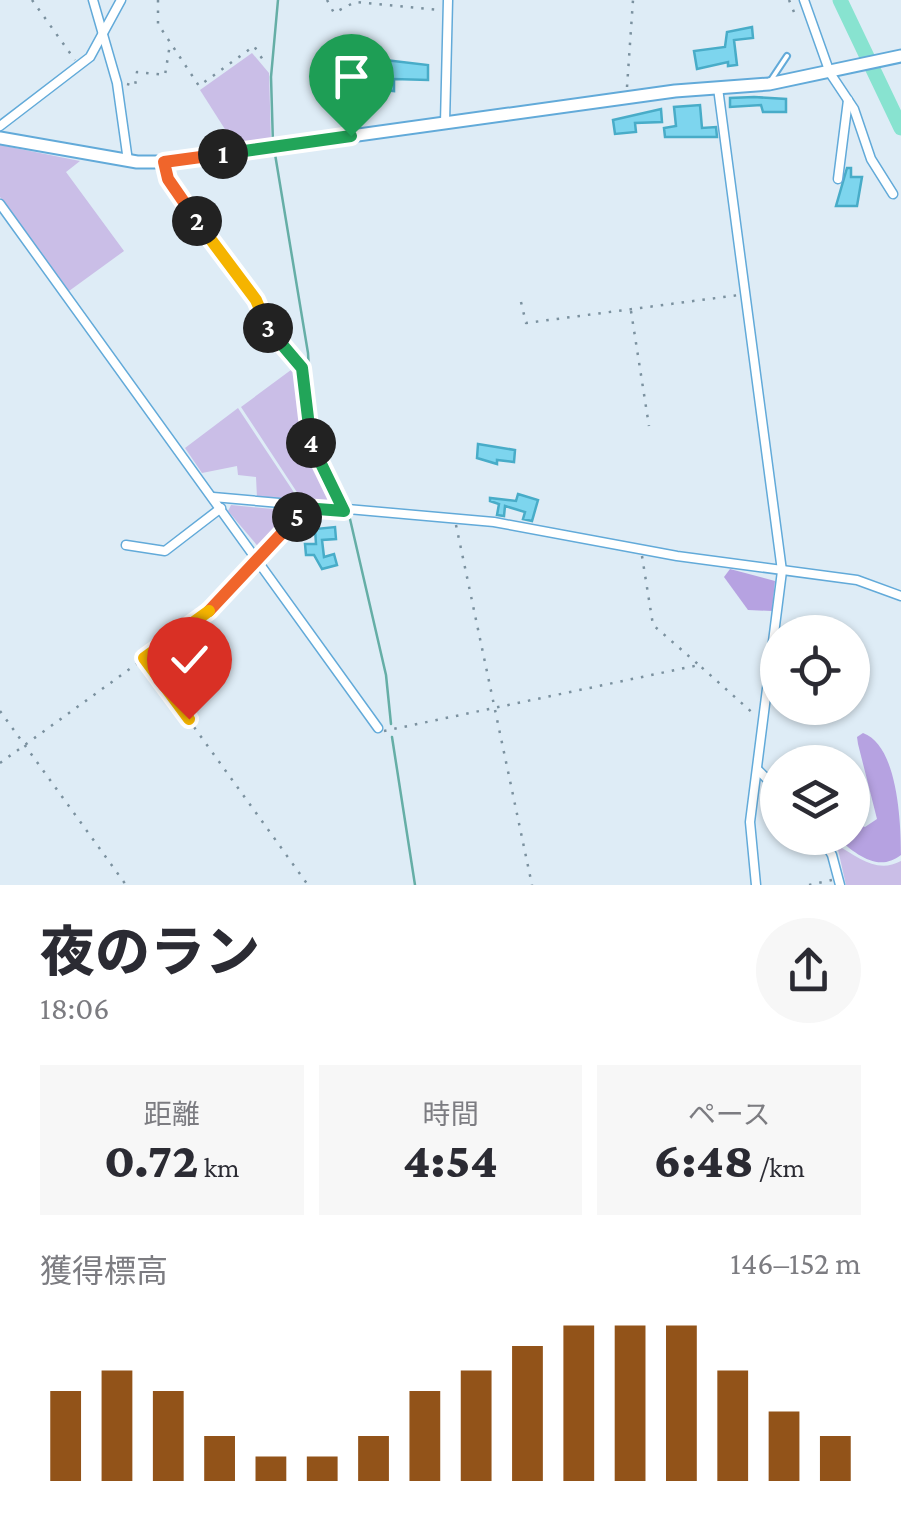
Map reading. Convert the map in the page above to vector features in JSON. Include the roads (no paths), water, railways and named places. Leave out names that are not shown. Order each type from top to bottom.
[{"type":"street","points":[[93,0],[117,83],[128,161]]},
{"type":"street","points":[[0,126],[80,67],[121,0]]},
{"type":"street","points":[[445,123],[448,0]]},
{"type":"street","points":[[804,0],[830,73],[860,120],[870,159],[893,194]]},
{"type":"street","points":[[0,138],[128,161],[164,162],[627,99],[769,84],[901,56]]},
{"type":"street","points":[[718,88],[782,571],[750,822],[756,885]]},
{"type":"street","points":[[838,179],[848,100]]},
{"type":"street","points":[[164,162],[177,194],[256,300],[269,332],[302,368]]},
{"type":"street","points":[[0,204],[378,728]]},
{"type":"street","points":[[213,497],[304,508],[455,517],[640,550],[857,580],[901,596]]},
{"type":"street","points":[[126,545],[165,550],[222,508]]},
{"type":"street","points":[[829,855],[839,882]]},
{"type":"lane","points":[[769,84],[787,56]]},
{"type":"waterway","points":[[273,144],[271,77],[278,0]]},
{"type":"waterway","points":[[840,0],[901,128]]},
{"type":"waterway","points":[[275,154],[308,353],[313,435],[346,503]]},
{"type":"waterway","points":[[350,519],[386,675],[391,724]]},
{"type":"waterway","points":[[392,737],[415,885]]}]
